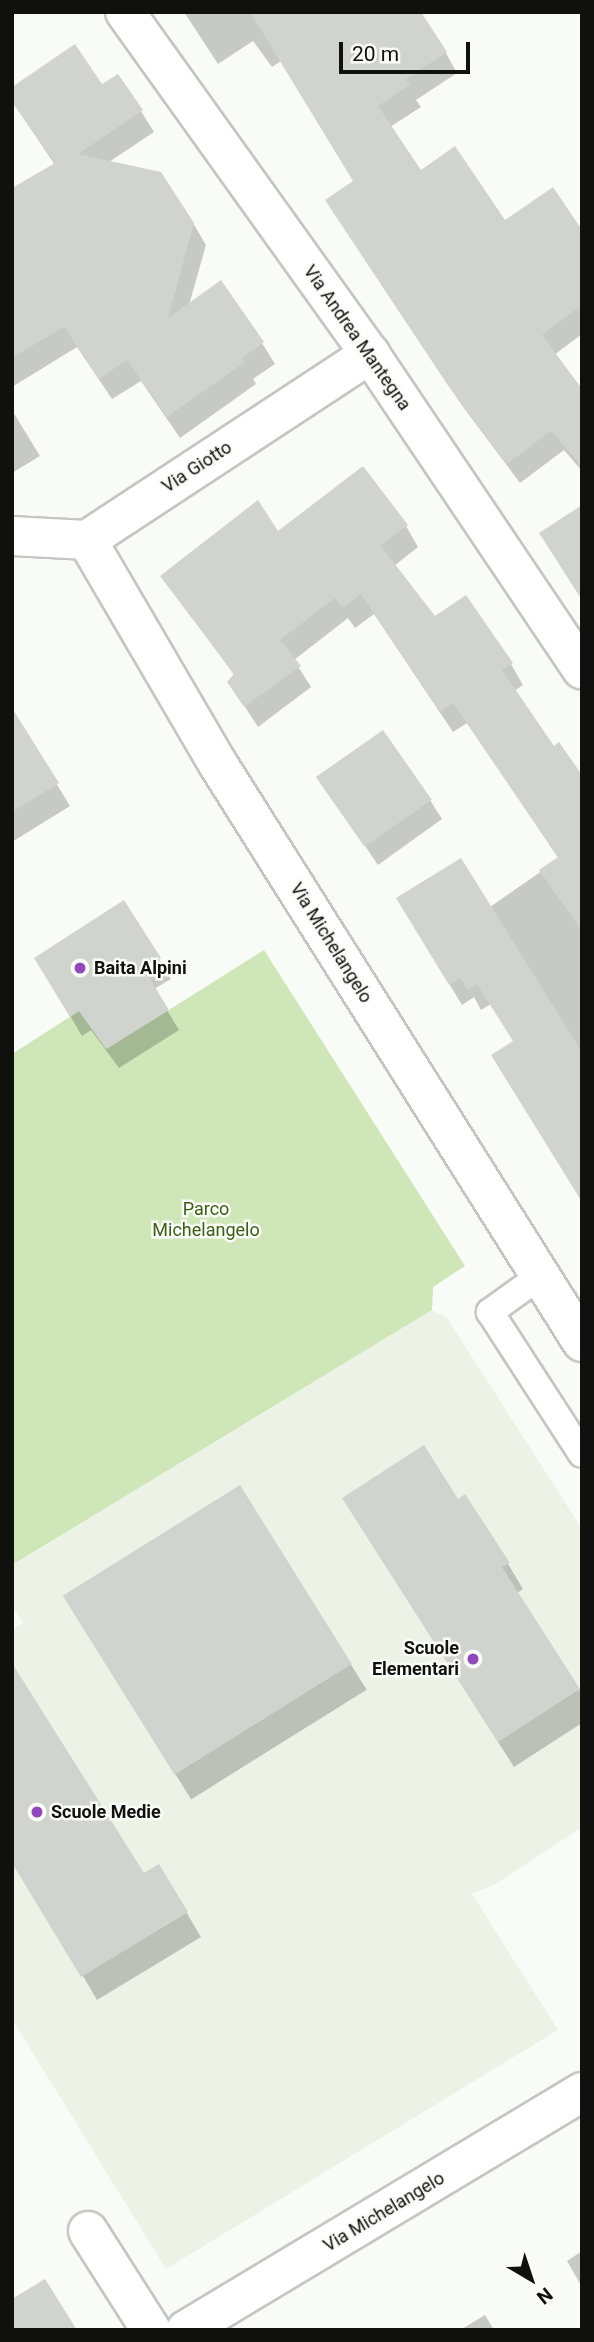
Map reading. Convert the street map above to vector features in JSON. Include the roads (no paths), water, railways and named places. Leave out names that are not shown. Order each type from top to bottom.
[{"type":"street","name":"Via Andrea Mantegna","points":[[125,12],[370,355],[582,668]]},
{"type":"street","name":"Via Giotto","points":[[87,540],[370,355]]},
{"type":"street","points":[[12,536],[87,540]]},
{"type":"street","name":"Via Michelangelo","points":[[87,540],[218,764],[582,1342]]},
{"type":"street","name":"Via Michelangelo","points":[[186,2330],[582,2092]]},
{"type":"street","points":[[88,2231],[151,2330]]},
{"type":"lane","points":[[540,1276],[490,1312],[582,1454]]},
{"type":"place","name":"Baita Alpini","points":[[80,968]]},
{"type":"place","name":"Scuole Elementari","points":[[473,1659]]},
{"type":"place","name":"Scuole Medie","points":[[37,1812]]},
{"type":"park label","name":"Parco Michelangelo","points":[[206,1220]]}]
